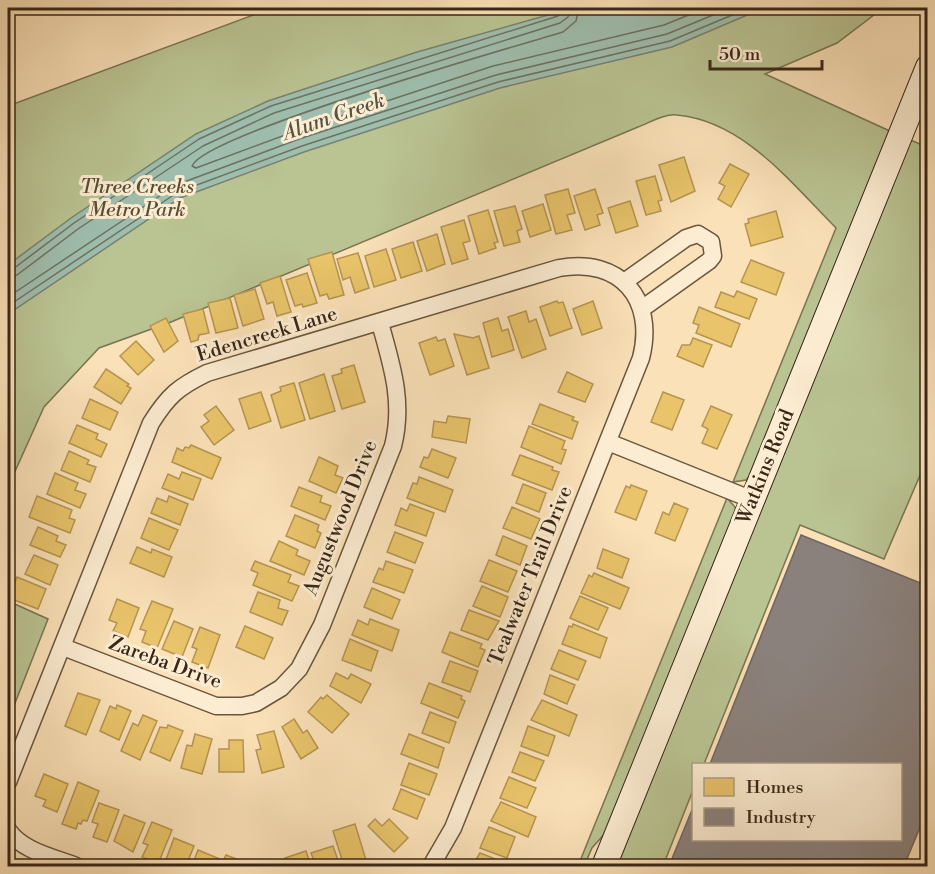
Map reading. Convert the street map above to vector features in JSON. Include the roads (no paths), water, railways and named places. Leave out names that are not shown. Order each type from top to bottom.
[{"type":"street","name":"Watkins Road","points":[[604,867],[927,67]]},
{"type":"street","points":[[624,282],[686,238],[698,234],[711,242],[713,256],[709,261],[640,302]]},
{"type":"street","name":"Edencreek Lane","points":[[8,782],[151,423],[167,398],[185,384],[207,373],[577,265],[596,268],[624,282],[640,302]]},
{"type":"street","name":"Tealwater Trail Drive","points":[[431,867],[453,828],[644,349],[646,323],[640,302]]},
{"type":"street","name":"Augustwood Drive","points":[[256,703],[281,688],[299,669],[314,642],[393,446],[398,427],[397,386],[380,323]]},
{"type":"street","points":[[608,442],[753,500]]},
{"type":"street","name":"Zareba Drive","points":[[63,647],[216,706],[242,706],[256,703]]},
{"type":"street","points":[[8,830],[14,839],[24,846],[76,867]]},
{"type":"water","name":"Alum Creek","points":[[573,8],[764,8],[672,47],[500,88],[304,152],[180,198],[8,314],[8,265],[71,218],[196,134],[268,101],[417,52]]},
{"type":"park label","name":"Three Creeks Metro Park","points":[[137,198]]}]
